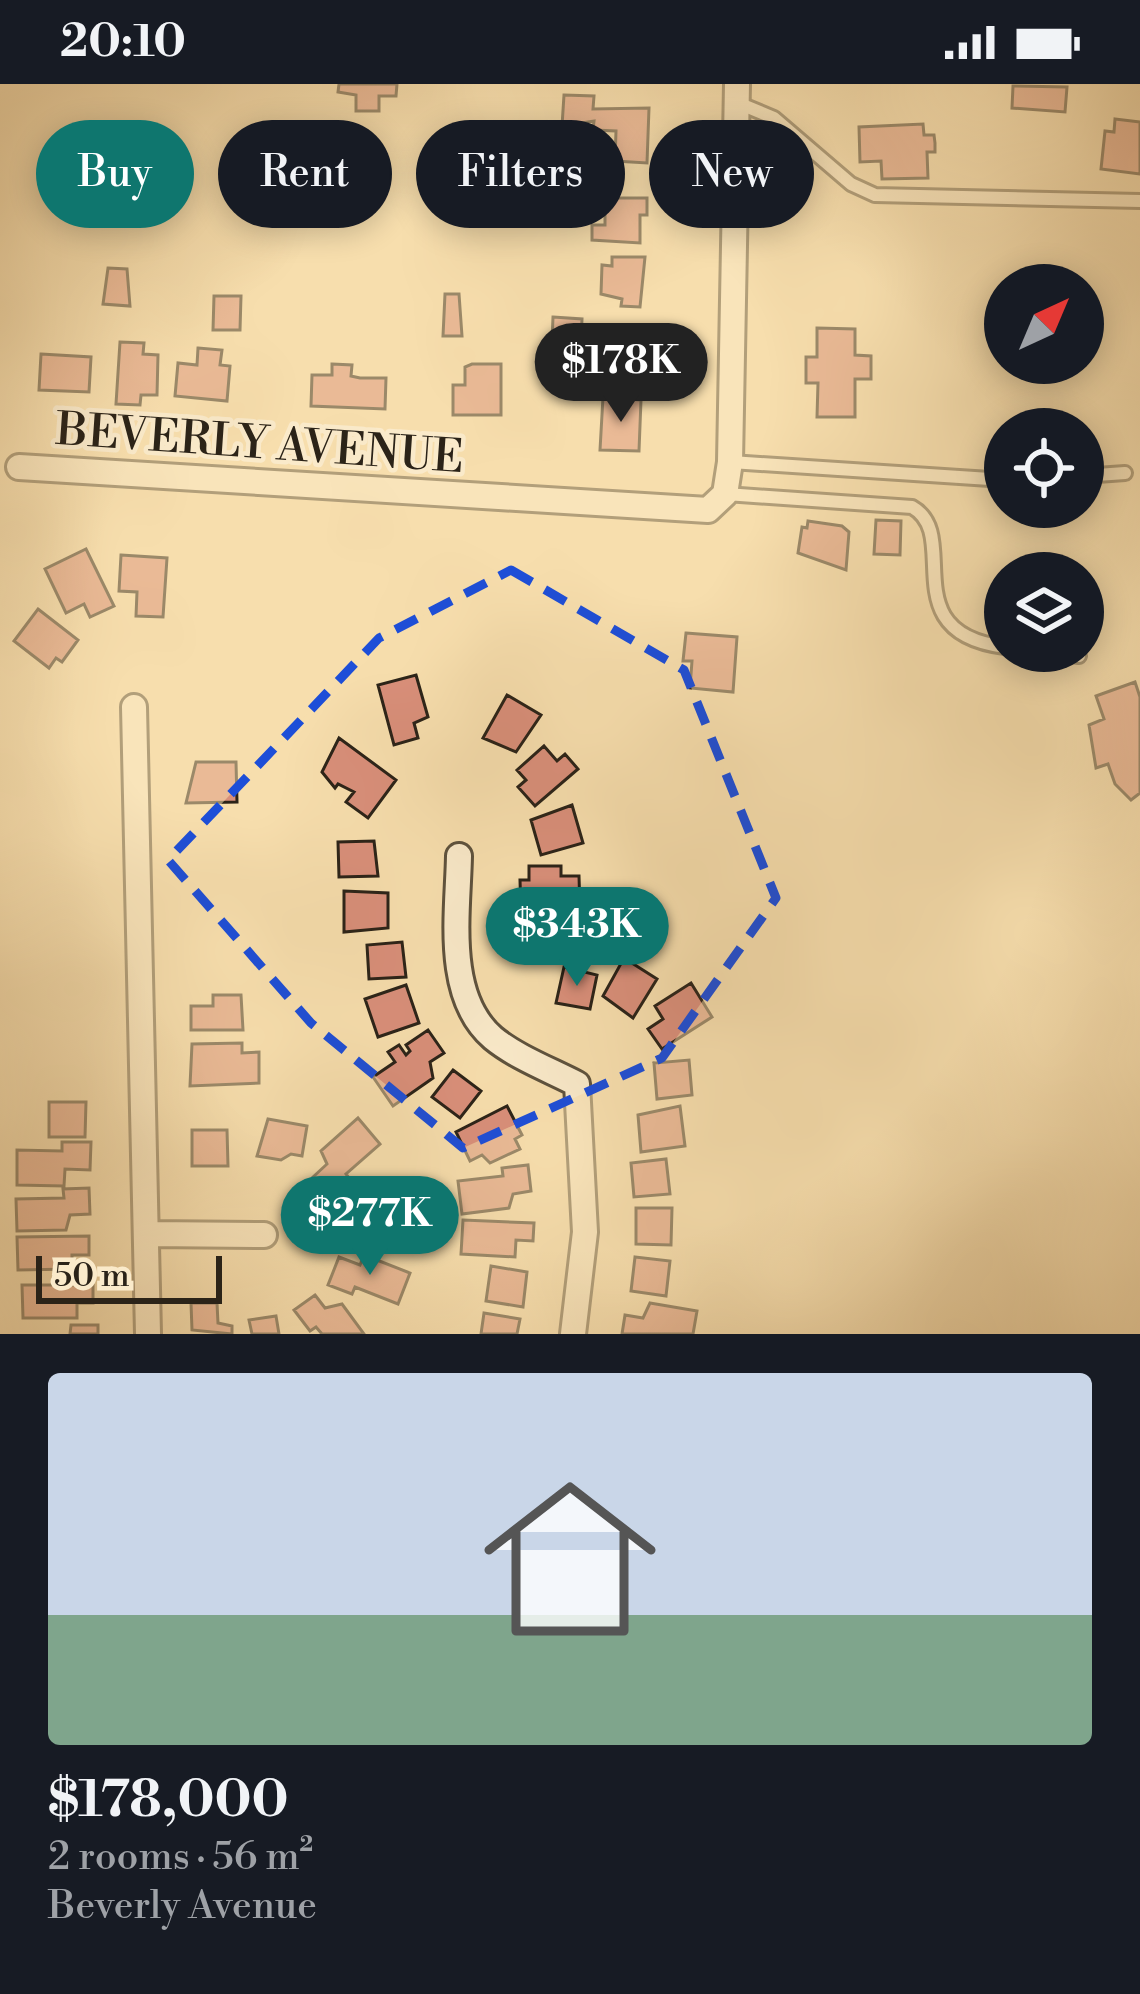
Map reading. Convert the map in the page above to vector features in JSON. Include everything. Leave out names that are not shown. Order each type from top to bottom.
[{"type":"street","points":[[724,494],[730,462],[737,93]]},
{"type":"street","name":"BEVERLY AVENUE","points":[[19,467],[694,513],[720,503],[724,494]]},
{"type":"street","points":[[134,707],[150,1234],[148,1334]]},
{"type":"street","points":[[459,856],[458,957],[475,1016],[493,1038],[577,1084],[585,1232],[574,1334]]},
{"type":"street","points":[[150,1234],[264,1234]]},
{"type":"lane","points":[[737,93],[851,184],[875,195],[1140,201]]},
{"type":"lane","points":[[730,462],[984,479]]},
{"type":"lane","points":[[1104,474],[1125,473]]},
{"type":"lane","points":[[724,494],[912,507],[933,530],[931,582],[940,609],[958,631],[984,644]]},
{"type":"highlighted area","points":[[511,570],[684,670],[776,898],[662,1058],[463,1148],[311,1023],[168,860],[379,638]]},
{"type":"building","points":[[339,84],[397,84],[396,96],[379,96],[379,111],[356,111],[356,95],[338,92]]},
{"type":"building","points":[[1013,86],[1067,87],[1065,112],[1012,108]]},
{"type":"building","points":[[564,95],[594,96],[593,109],[649,108],[647,163],[625,162],[625,120],[562,120]]},
{"type":"building","points":[[1115,119],[1140,122],[1140,174],[1101,169],[1105,131],[1114,132]]},
{"type":"building","points":[[923,124],[924,135],[934,135],[935,143],[935,152],[927,152],[928,178],[882,179],[881,161],[860,162],[859,127]]},
{"type":"building","points":[[625,198],[647,198],[647,215],[640,215],[640,243],[592,240],[592,228],[625,228]]},
{"type":"building","points":[[612,257],[645,257],[640,307],[621,306],[622,299],[601,294],[602,265],[612,266]]},
{"type":"building","points":[[108,268],[127,269],[130,306],[103,304]]},
{"type":"building","points":[[445,294],[459,294],[462,336],[443,336]]},
{"type":"building","points":[[214,296],[241,296],[240,330],[213,330]]},
{"type":"building","points":[[553,317],[582,319],[581,343],[552,342]]},
{"type":"building","points":[[817,328],[855,329],[855,355],[871,356],[871,379],[855,379],[855,417],[817,417],[818,383],[806,383],[806,357],[817,357]]},
{"type":"building","points":[[607,335],[643,336],[642,375],[608,374],[609,368],[596,368],[597,340]]},
{"type":"building","points":[[120,342],[144,343],[143,354],[158,355],[157,395],[141,395],[140,405],[116,404]]},
{"type":"building","points":[[198,348],[222,350],[220,365],[230,366],[227,401],[175,396],[178,363],[197,365]]},
{"type":"building","points":[[41,354],[91,357],[89,392],[39,390]]},
{"type":"building","points":[[332,364],[352,365],[351,376],[386,378],[385,409],[311,406],[312,375],[332,375]]},
{"type":"building","points":[[501,364],[501,415],[453,415],[453,385],[465,385],[465,367]]},
{"type":"building","points":[[603,397],[641,400],[639,451],[600,450]]},
{"type":"building","points":[[876,520],[901,521],[900,555],[874,554]]},
{"type":"building","points":[[808,521],[842,526],[849,532],[846,570],[798,553],[802,527],[807,528]]},
{"type":"building","points":[[86,549],[114,606],[90,617],[84,604],[66,613],[45,569]]},
{"type":"building","points":[[121,555],[167,558],[163,617],[136,616],[137,592],[119,591]]},
{"type":"building","points":[[38,609],[78,640],[62,662],[56,658],[49,668],[14,641]]},
{"type":"building","points":[[686,633],[737,637],[733,692],[690,688],[692,661],[683,661]]},
{"type":"building","points":[[416,675],[428,717],[414,723],[418,738],[394,745],[378,685]]},
{"type":"building","points":[[1135,682],[1140,697],[1140,793],[1131,800],[1115,784],[1108,764],[1096,768],[1089,725],[1104,719],[1096,696]]},
{"type":"building","points":[[507,695],[541,715],[516,752],[483,738]]},
{"type":"building","points":[[339,738],[396,780],[368,818],[346,802],[354,792],[338,784],[335,788],[322,772]]},
{"type":"building","points":[[544,746],[557,761],[565,754],[578,769],[535,806],[518,787],[526,780],[517,770]]},
{"type":"building","points":[[196,762],[236,762],[237,802],[186,803]]},
{"type":"building","points":[[572,805],[583,843],[541,855],[531,820]]},
{"type":"building","points":[[374,841],[378,876],[339,877],[338,842]]},
{"type":"building","points":[[529,866],[561,866],[561,876],[579,876],[580,911],[521,912],[520,880],[529,880]]},
{"type":"building","points":[[344,891],[388,893],[388,928],[344,932]]},
{"type":"building","points":[[519,922],[555,922],[555,957],[519,957]]},
{"type":"building","points":[[402,942],[406,977],[369,979],[367,945]]},
{"type":"building","points":[[624,958],[657,979],[633,1018],[603,996]]},
{"type":"building","points":[[564,967],[597,975],[590,1009],[556,1003]]},
{"type":"building","points":[[691,983],[712,1017],[662,1049],[648,1029],[663,1019],[655,1006]]},
{"type":"building","points":[[406,985],[419,1023],[378,1037],[365,999]]},
{"type":"building","points":[[213,995],[241,995],[243,1030],[191,1030],[191,1006],[213,1006]]},
{"type":"building","points":[[428,1030],[444,1053],[430,1062],[433,1078],[393,1106],[373,1077],[395,1062],[388,1052],[399,1045],[406,1055],[410,1051],[406,1045]]},
{"type":"building","points":[[242,1043],[242,1053],[259,1052],[259,1083],[190,1086],[192,1044]]},
{"type":"building","points":[[689,1060],[692,1095],[657,1099],[654,1063]]},
{"type":"building","points":[[453,1070],[481,1091],[460,1118],[432,1097]]},
{"type":"building","points":[[49,1102],[86,1102],[85,1137],[49,1137]]},
{"type":"building","points":[[507,1106],[522,1135],[515,1139],[520,1149],[490,1163],[482,1155],[470,1161],[456,1132]]},
{"type":"building","points":[[680,1106],[685,1146],[641,1152],[638,1115]]},
{"type":"building","points":[[358,1118],[380,1144],[346,1174],[352,1182],[332,1199],[313,1177],[327,1164],[321,1151]]},
{"type":"building","points":[[268,1119],[307,1126],[302,1156],[291,1154],[281,1160],[257,1156]]},
{"type":"building","points":[[192,1130],[227,1130],[228,1166],[192,1166]]},
{"type":"building","points":[[62,1142],[91,1142],[90,1170],[65,1169],[64,1186],[17,1185],[17,1150],[62,1151]]},
{"type":"building","points":[[666,1159],[670,1194],[634,1197],[631,1163]]},
{"type":"building","points":[[528,1165],[531,1191],[513,1194],[509,1208],[462,1214],[458,1181],[503,1176],[502,1168]]},
{"type":"building","points":[[89,1188],[90,1214],[70,1215],[66,1230],[17,1231],[16,1199],[64,1198],[63,1189]]},
{"type":"building","points":[[405,1188],[412,1221],[367,1229],[368,1236],[342,1242],[338,1216],[357,1213],[359,1197]]},
{"type":"building","points":[[636,1208],[672,1208],[671,1245],[636,1244]]},
{"type":"building","points":[[463,1220],[534,1223],[533,1241],[516,1240],[515,1257],[461,1254]]},
{"type":"building","points":[[89,1236],[89,1255],[72,1255],[72,1269],[18,1270],[17,1237]]},
{"type":"building","points":[[364,1255],[410,1273],[398,1304],[355,1287],[352,1294],[328,1285],[339,1257],[360,1265]]},
{"type":"building","points":[[635,1257],[670,1261],[666,1296],[631,1291]]},
{"type":"building","points":[[491,1266],[527,1272],[523,1307],[486,1301]]},
{"type":"building","points":[[22,1285],[93,1285],[93,1303],[77,1303],[77,1318],[23,1318]]},
{"type":"building","points":[[315,1295],[325,1308],[342,1304],[364,1334],[322,1334],[316,1327],[310,1331],[294,1310]]},
{"type":"building","points":[[191,1303],[217,1303],[218,1323],[232,1326],[232,1334],[192,1330]]},
{"type":"building","points":[[650,1303],[697,1311],[693,1334],[622,1334],[625,1315],[643,1318]]},
{"type":"building","points":[[484,1313],[520,1319],[517,1334],[481,1334]]},
{"type":"building","points":[[276,1316],[279,1334],[252,1334],[249,1320]]},
{"type":"building","points":[[71,1325],[98,1325],[98,1334],[70,1334]]}]
